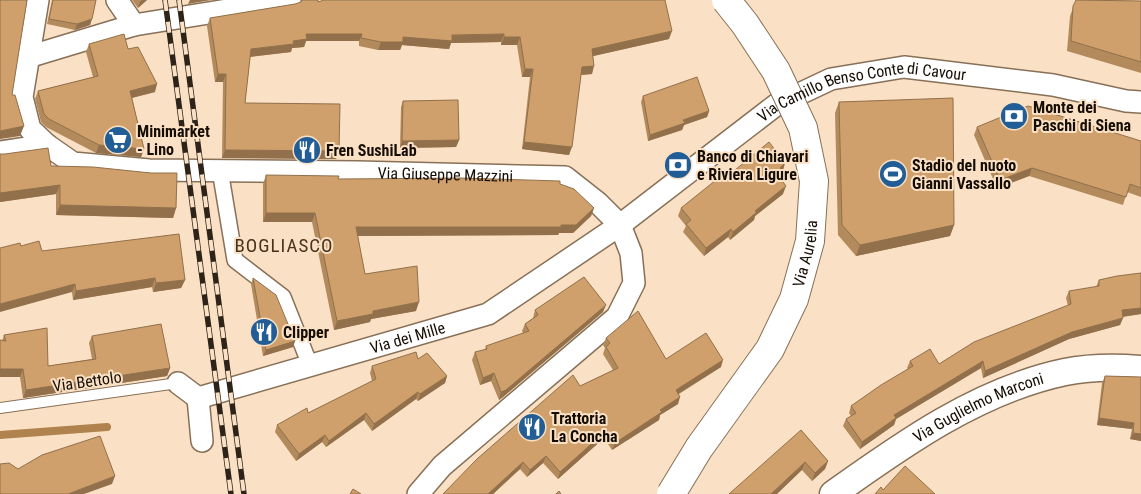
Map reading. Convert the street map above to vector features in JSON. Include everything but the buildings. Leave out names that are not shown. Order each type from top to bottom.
[{"type":"main road","name":"Via Aurelia","points":[[672,494],[698,448],[770,349],[794,299],[810,241],[814,181],[803,128],[776,71],[745,24],[726,0]]},
{"type":"street","name":"Via Giuseppe Mazzini","points":[[38,0],[22,97],[30,129],[47,145],[73,163],[148,170],[357,172],[565,178],[598,203],[620,225],[631,252],[634,283],[617,317],[442,466],[418,494]]},
{"type":"street","points":[[117,0],[134,25]]},
{"type":"street","points":[[28,57],[134,25],[290,0]]},
{"type":"street","name":"Via Camillo Benso Conte di Cavour","points":[[620,225],[776,106],[831,79],[904,67],[1053,86],[1126,101],[1141,102]]},
{"type":"street","points":[[0,152],[47,145]]},
{"type":"street","points":[[220,170],[235,260],[283,297],[310,365]]},
{"type":"street","name":"Via dei Mille","points":[[198,398],[488,314],[620,225]]},
{"type":"street","name":"Via Guglielmo Marconi","points":[[833,494],[897,448],[949,417],[1012,388],[1065,372],[1112,367],[1141,369]]},
{"type":"street","points":[[178,383],[198,398],[202,441]]},
{"type":"lane","name":"Via Bettolo","points":[[0,408],[178,383]]},
{"type":"waterway","points":[[0,435],[107,427]]},
{"type":"railway","points":[[165,0],[231,494]]},
{"type":"railway","points":[[179,0],[244,494]]},
{"type":"place","name":"Monte dei Paschi di Siena","points":[[1014,116]]},
{"type":"place","name":"Minimarket - Lino","points":[[118,140]]},
{"type":"place","name":"Fren SushiLab","points":[[307,150]]},
{"type":"place","name":"Banco di Chiavari e Riviera Ligure","points":[[678,165]]},
{"type":"place","name":"Stadio del nuoto Gianni Vassallo","points":[[893,174]]},
{"type":"place","name":"Clipper","points":[[264,332]]},
{"type":"place","name":"Trattoria La Concha","points":[[532,427]]},
{"type":"district","name":"BOGLIASCO","points":[[284,245]]}]
